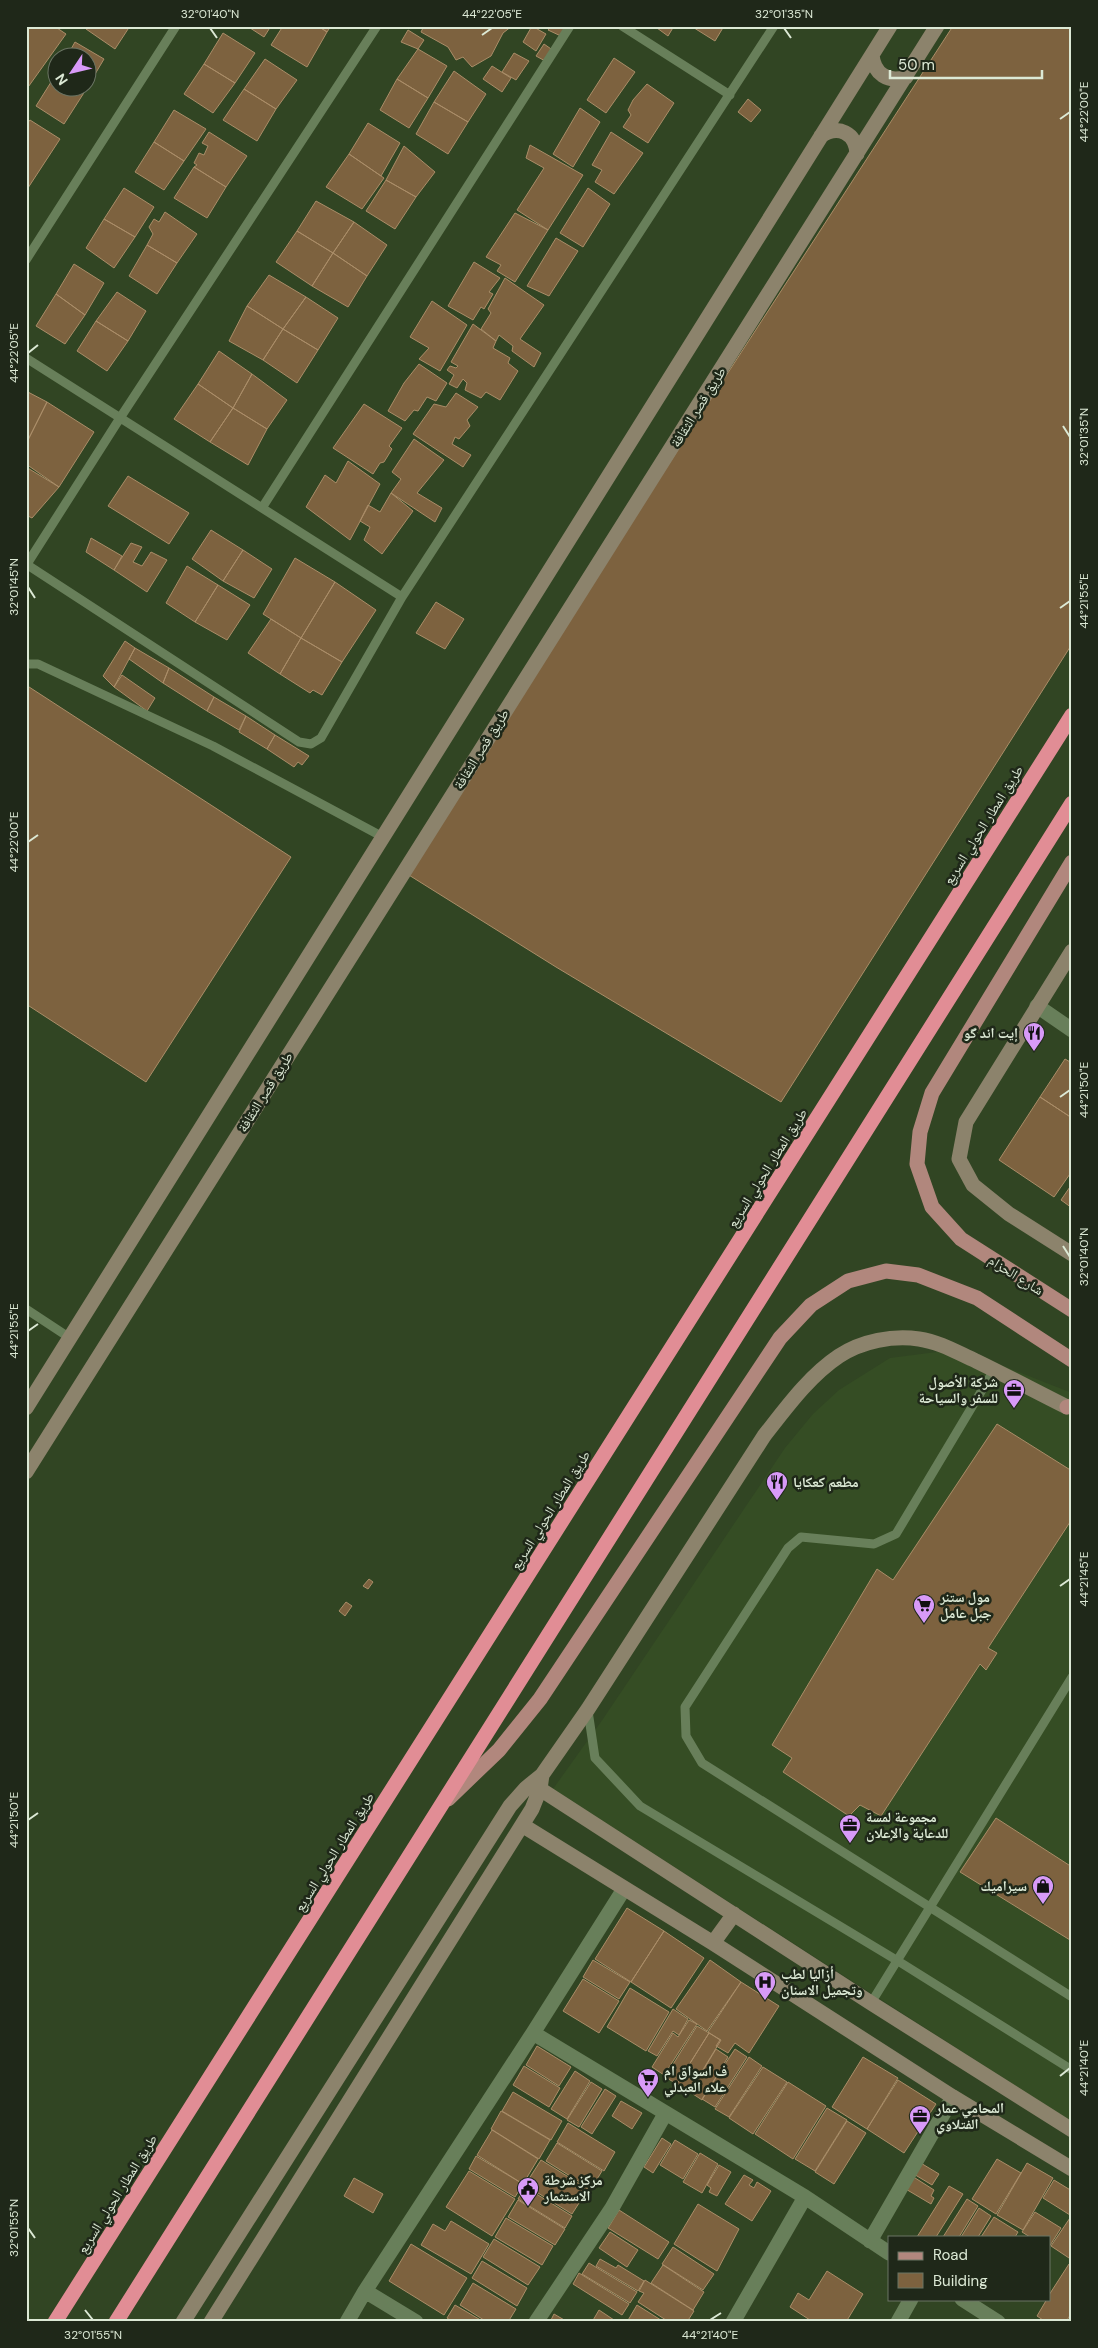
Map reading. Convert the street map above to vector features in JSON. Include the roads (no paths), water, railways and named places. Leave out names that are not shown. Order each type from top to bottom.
[{"type":"highway","name":"طريق المطار الحولي السريع","points":[[55,2322],[1072,715]]},
{"type":"highway","points":[[116,2322],[1072,803]]},
{"type":"main road","name":"شارع الحزام","points":[[1072,862],[932,1093],[920,1132],[917,1164],[932,1207],[961,1239],[1072,1310]]},
{"type":"main road","points":[[440,1807],[498,1750],[540,1699],[780,1338],[811,1305],[848,1281],[886,1271],[918,1275],[977,1298],[1072,1360]]},
{"type":"street","points":[[26,1408],[890,26]]},
{"type":"street","name":"طريق قصر الثقافة","points":[[26,1472],[937,26]]},
{"type":"street","points":[[872,55],[872,62],[879,74],[892,79],[906,76]]},
{"type":"street","points":[[821,136],[832,130],[845,132],[855,141],[857,154]]},
{"type":"street","points":[[1072,951],[966,1122],[960,1158],[973,1185],[1009,1214],[1072,1254]]},
{"type":"street","points":[[1037,1006],[1072,1030]]},
{"type":"street","points":[[211,2322],[532,1809],[541,1782],[764,1436],[791,1402],[819,1373],[840,1356],[857,1348],[892,1338],[920,1339],[946,1347],[1070,1408]]},
{"type":"street","points":[[183,2322],[510,1806],[530,1784],[541,1782],[734,1914],[1072,2130]]},
{"type":"street","points":[[522,1825],[714,1943],[953,2097],[1072,2169]]},
{"type":"street","points":[[347,2322],[365,2291],[533,2034],[624,1889]]},
{"type":"street","points":[[714,1943],[734,1914]]},
{"type":"street","points":[[533,2034],[805,2197],[888,2252]]},
{"type":"street","points":[[870,2241],[953,2097]]},
{"type":"street","points":[[536,2322],[612,2208],[665,2114]]},
{"type":"street","points":[[733,2322],[805,2197]]},
{"type":"street","points":[[365,2291],[416,2322]]},
{"type":"street","points":[[898,2322],[910,2300]]},
{"type":"street","points":[[964,2300],[998,2322]]},
{"type":"lane","points":[[26,260],[176,26]]},
{"type":"lane","points":[[377,26],[26,564],[299,742],[311,744],[321,738],[402,597],[774,26]]},
{"type":"lane","points":[[262,508],[570,26]]},
{"type":"lane","points":[[622,26],[730,95]]},
{"type":"lane","points":[[26,358],[402,597]]},
{"type":"lane","points":[[26,664],[38,664],[214,746],[383,837]]},
{"type":"lane","points":[[26,1309],[70,1338]]},
{"type":"lane","points":[[994,1370],[896,1534],[874,1544],[801,1537],[788,1548],[685,1707],[686,1736],[702,1763],[1072,1997]]},
{"type":"lane","points":[[871,2003],[1072,1677]]},
{"type":"lane","points":[[588,1709],[595,1758],[640,1806],[898,1961],[1072,2070]]},
{"type":"place","name":"إيت اند گو","points":[[1034,1052]]},
{"type":"place","name":"شركة الأصول للسفر والسياحة","points":[[1014,1409]]},
{"type":"place","name":"مطعم كعكايا","points":[[777,1501]]},
{"type":"place","name":"مول ستنر جبل عامل","points":[[924,1624]]},
{"type":"place","name":"مجموعة لمسة للدعاية والإعلان","points":[[850,1844]]},
{"type":"place","name":"سيراميك","points":[[1043,1905]]},
{"type":"place","name":"أزاليا لطب وتجميل الاسنان","points":[[765,2001]]},
{"type":"place","name":"ف اسواق ام علاء العبدلي","points":[[648,2098]]},
{"type":"place","name":"المحامي عمار الفتلاوي","points":[[920,2135]]},
{"type":"place","name":"مركز شرطة الاستثمار","points":[[528,2207]]}]
